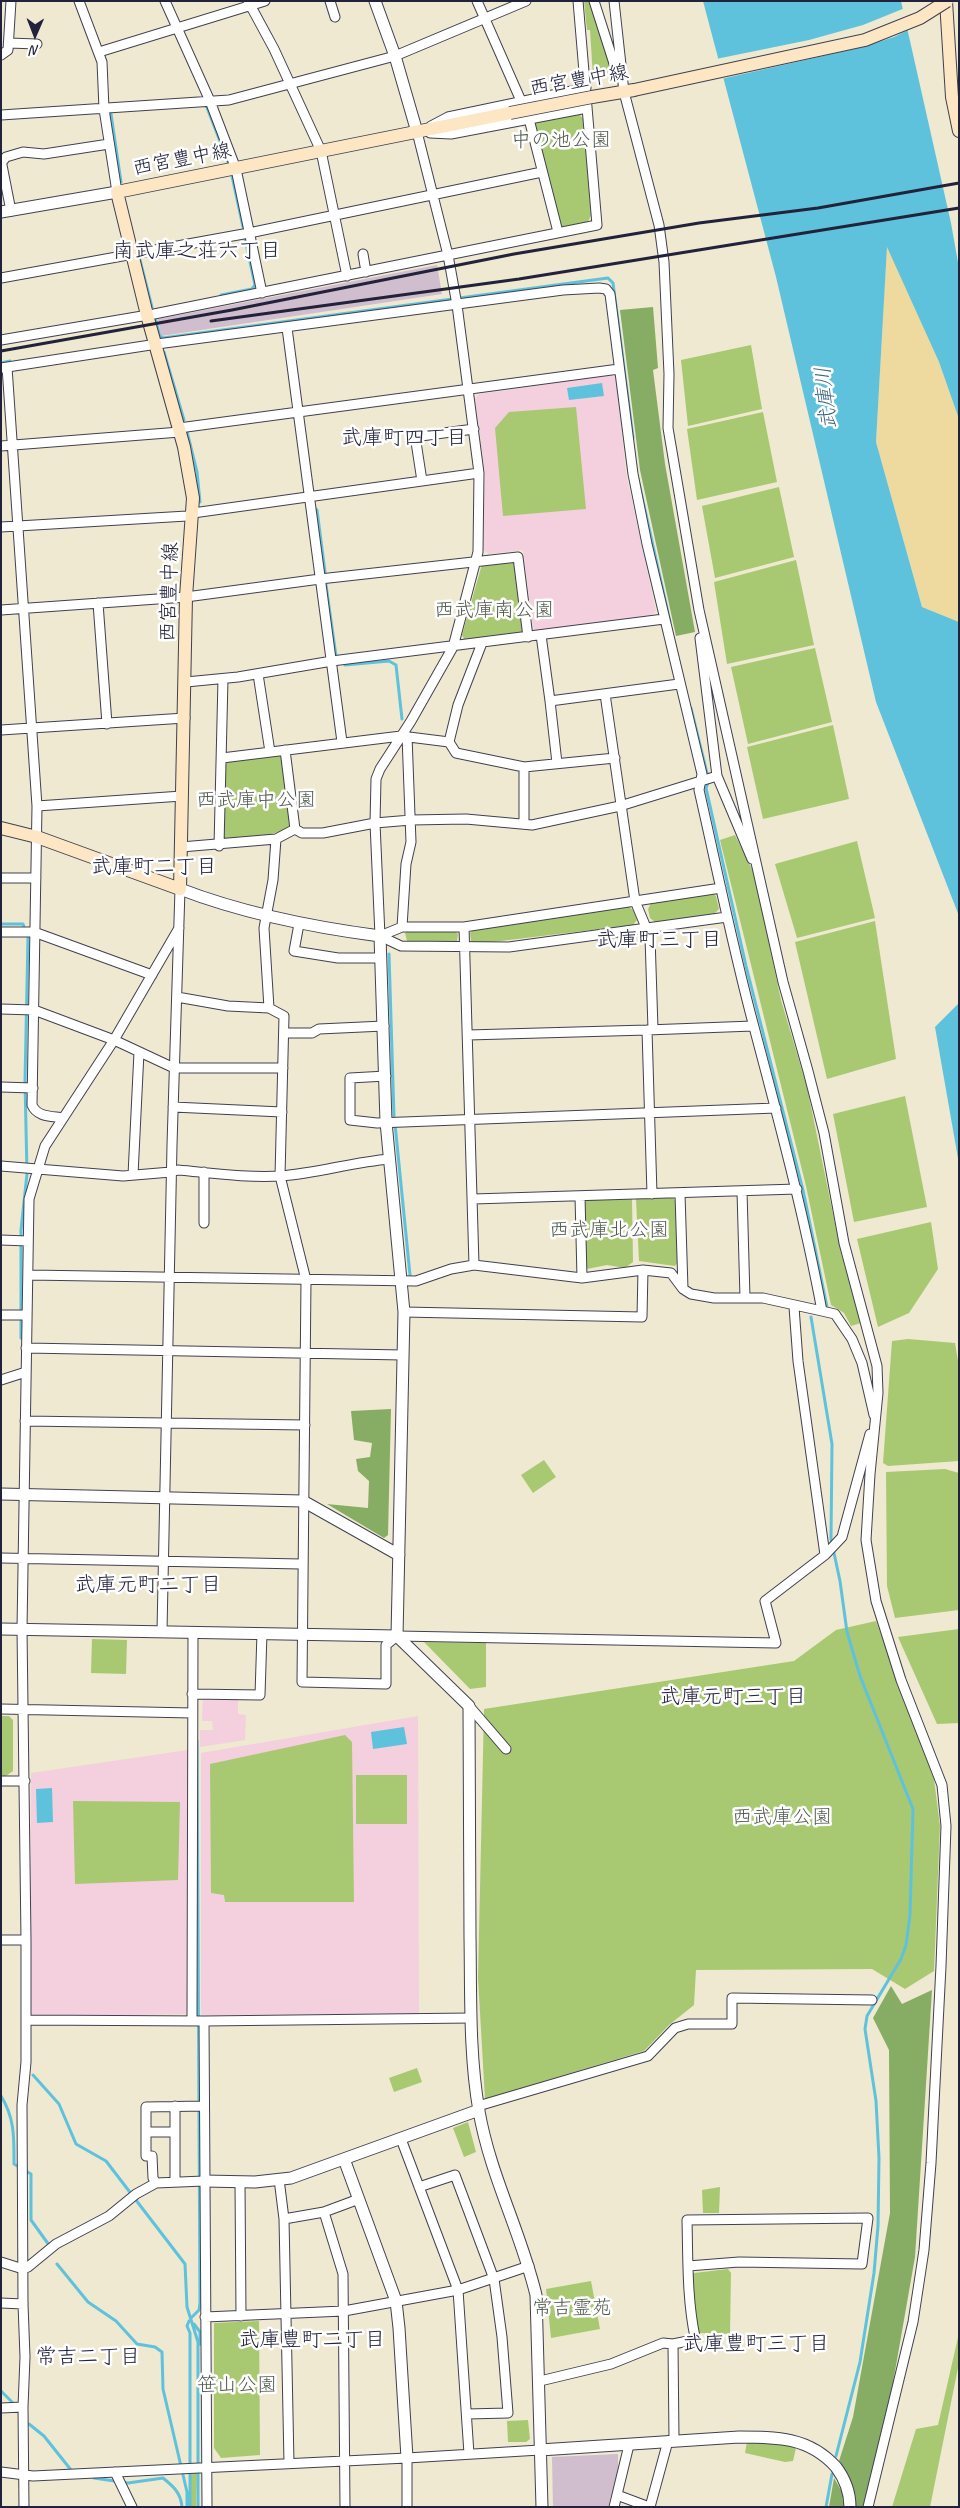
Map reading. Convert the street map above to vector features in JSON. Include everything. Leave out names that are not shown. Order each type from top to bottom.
[{"type":"main road","name":"西宮豊中線","points":[[180,888],[186,682],[186,597],[192,513],[191,480],[180,430],[147,314],[117,192],[236,169],[320,150],[629,91],[865,40],[920,18],[947,1]]},
{"type":"main road","points":[[947,1],[952,96],[959,131]]},
{"type":"main road","points":[[1,828],[37,837],[180,888]]},
{"type":"street","points":[[1,55],[8,50],[11,1]]},
{"type":"street","points":[[79,1],[99,52],[104,109],[117,192],[6,212],[2,161],[6,157],[23,152],[44,154],[109,144]]},
{"type":"street","points":[[165,1],[210,101],[236,169],[262,292]]},
{"type":"street","points":[[99,52],[249,4],[265,1]]},
{"type":"street","points":[[330,1],[335,17]]},
{"type":"street","points":[[375,1],[395,56],[418,132],[448,255],[479,473],[477,560],[453,647],[404,736],[380,769],[376,779],[374,823],[384,1026],[386,1122],[404,1312],[397,1636],[469,1706],[506,1750]]},
{"type":"street","points":[[477,1],[529,119],[558,232]]},
{"type":"street","points":[[1,115],[229,100],[395,56],[526,1]]},
{"type":"street","points":[[1,340],[347,276],[597,225],[588,98],[578,1]]},
{"type":"street","points":[[594,1],[629,91]]},
{"type":"street","points":[[614,1],[629,91],[659,225],[664,262],[669,374],[668,428],[699,610],[782,982],[824,1134],[844,1243],[877,1366],[876,1418],[866,1540],[876,1601],[901,1680],[942,1785],[946,1826],[931,2164],[924,2250],[913,2322],[868,2507]]},
{"type":"street","points":[[249,4],[290,84],[320,150],[347,276]]},
{"type":"street","points":[[9,43],[37,44]]},
{"type":"street","points":[[418,132],[448,117],[521,103],[588,98]]},
{"type":"street","points":[[418,132],[450,134],[529,119],[588,98]]},
{"type":"street","points":[[1,278],[249,233],[542,172]]},
{"type":"street","points":[[363,254],[366,272]]},
{"type":"street","points":[[63,1118],[35,1111],[28,1088],[29,1009],[34,932],[37,806],[12,446],[4,368],[156,344],[287,328],[456,301],[563,290],[606,289],[610,294],[633,474],[664,619],[702,774],[699,790],[754,1026],[797,1189],[822,1311]]},
{"type":"street","points":[[287,328],[342,742]]},
{"type":"street","points":[[1,446],[180,430],[468,388],[619,369]]},
{"type":"street","points":[[422,481],[416,442],[420,436],[474,429]]},
{"type":"street","points":[[1,527],[187,516],[192,513],[479,473]]},
{"type":"street","points":[[1,610],[186,597],[477,560],[518,557],[528,637]]},
{"type":"street","points":[[98,603],[106,724]]},
{"type":"street","points":[[699,610],[700,641],[717,776],[732,817],[758,871]]},
{"type":"street","points":[[186,682],[664,619]]},
{"type":"street","points":[[541,635],[558,764]]},
{"type":"street","points":[[482,643],[458,705],[450,742],[456,753],[524,766],[615,758]]},
{"type":"street","points":[[258,674],[270,752]]},
{"type":"street","points":[[219,846],[223,678]]},
{"type":"street","points":[[550,701],[679,684]]},
{"type":"street","points":[[605,694],[635,901],[650,937],[652,1194]]},
{"type":"street","points":[[1,730],[185,718]]},
{"type":"street","points":[[402,927],[411,820],[404,736]]},
{"type":"street","points":[[222,758],[404,736],[450,742]]},
{"type":"street","points":[[285,750],[295,829]]},
{"type":"street","points":[[524,766],[524,823]]},
{"type":"street","points":[[295,829],[302,833],[323,833],[374,823],[466,819],[532,825],[564,820],[620,806],[717,776]]},
{"type":"street","points":[[37,806],[182,796]]},
{"type":"street","points":[[181,847],[219,846],[276,839],[295,829]]},
{"type":"street","points":[[269,1008],[264,928],[273,880],[276,839]]},
{"type":"street","points":[[1,878],[36,878]]},
{"type":"street","points":[[162,1631],[171,1172],[180,888],[239,910],[298,924],[380,936],[401,946],[509,947],[728,917]]},
{"type":"street","points":[[380,936],[402,927],[464,927],[721,888]]},
{"type":"street","points":[[298,924],[294,951],[338,958],[381,958]]},
{"type":"street","points":[[464,927],[474,1265]]},
{"type":"street","points":[[24,2507],[22,2407],[25,2357],[22,2105],[26,2020],[26,1940],[25,1781],[22,1709],[22,1495],[29,1199],[45,1146],[114,1040],[179,928]]},
{"type":"street","points":[[1,932],[34,932],[152,976]]},
{"type":"street","points":[[177,996],[228,1006],[269,1008],[284,1016],[280,1176],[306,1280],[305,1425],[302,1500],[302,1682],[386,1684],[386,1645],[397,1636]]},
{"type":"street","points":[[1,1009],[29,1009],[114,1040],[174,1068],[283,1068]]},
{"type":"street","points":[[284,1032],[312,1032],[319,1029],[384,1026]]},
{"type":"street","points":[[468,1035],[754,1026]]},
{"type":"street","points":[[133,1175],[139,1052]]},
{"type":"street","points":[[386,1076],[350,1078],[350,1120],[386,1122],[776,1108]]},
{"type":"street","points":[[1,1087],[28,1088]]},
{"type":"street","points":[[173,1107],[282,1112]]},
{"type":"street","points":[[1,1166],[37,1168],[82,1174],[133,1175],[178,1170],[280,1176],[340,1168],[364,1161],[390,1159]]},
{"type":"street","points":[[204,1172],[204,1223]]},
{"type":"street","points":[[473,1199],[797,1189]]},
{"type":"street","points":[[742,1191],[745,1298]]},
{"type":"street","points":[[680,1194],[683,1289]]},
{"type":"street","points":[[580,1196],[582,1278]]},
{"type":"street","points":[[1,1240],[28,1241]]},
{"type":"street","points":[[1,1629],[776,1643],[764,1601],[825,1555],[842,1537],[876,1418],[862,1363],[852,1339],[835,1314],[794,1307],[763,1298],[714,1298],[691,1294],[683,1289],[671,1273],[643,1270],[582,1278],[474,1265],[451,1269],[416,1281],[28,1275]]},
{"type":"street","points":[[404,1312],[642,1317],[643,1270]]},
{"type":"street","points":[[794,1307],[798,1361],[825,1555]]},
{"type":"street","points":[[1,1315],[26,1315]]},
{"type":"street","points":[[26,1348],[403,1355]]},
{"type":"street","points":[[1,1380],[26,1372]]},
{"type":"street","points":[[25,1421],[305,1425]]},
{"type":"street","points":[[1,1494],[302,1500],[399,1555]]},
{"type":"street","points":[[1,1558],[162,1563],[302,1564]]},
{"type":"street","points":[[192,2019],[193,1632]]},
{"type":"street","points":[[192,1694],[260,1695],[262,1633]]},
{"type":"street","points":[[469,1706],[471,2018],[478,2108],[495,2177],[529,2266],[536,2294],[539,2318],[542,2507]]},
{"type":"street","points":[[1,1709],[192,1713]]},
{"type":"street","points":[[1,1781],[25,1781]]},
{"type":"street","points":[[1,1940],[26,1940]]},
{"type":"street","points":[[23,2269],[56,2244],[109,2216],[136,2194],[156,2183],[175,2181],[240,2182],[291,2178],[401,2139],[478,2108],[648,2056],[675,2028],[688,2024],[732,2024],[732,1998],[872,2000]]},
{"type":"street","points":[[26,2020],[192,2019],[204,2021],[471,2018]]},
{"type":"street","points":[[204,2021],[205,2317],[192,2467],[206,2507]]},
{"type":"street","points":[[175,2106],[175,2181]]},
{"type":"street","points":[[156,2183],[153,2178],[152,2156],[146,2156],[146,2107],[204,2106]]},
{"type":"street","points":[[146,2132],[175,2132]]},
{"type":"street","points":[[401,2139],[458,2290],[469,2454]]},
{"type":"street","points":[[344,2159],[396,2301],[400,2328],[407,2458],[407,2507]]},
{"type":"street","points":[[419,2187],[455,2175],[494,2279],[502,2337],[508,2413],[467,2414]]},
{"type":"street","points":[[279,2179],[284,2219],[289,2463]]},
{"type":"street","points":[[240,2182],[241,2316]]},
{"type":"street","points":[[284,2219],[324,2212],[359,2199]]},
{"type":"street","points":[[324,2212],[343,2274],[345,2507]]},
{"type":"street","points":[[540,2381],[611,2364],[663,2343],[673,2344],[693,2340],[695,2337],[690,2312],[688,2266],[687,2220],[868,2218],[862,2264],[739,2262],[688,2266]]},
{"type":"street","points":[[1,2262],[23,2269]]},
{"type":"street","points":[[205,2317],[344,2311],[458,2290],[529,2266]]},
{"type":"street","points":[[1,2303],[23,2304]]},
{"type":"street","points":[[617,2495],[650,2507],[671,2440],[673,2344]]},
{"type":"street","points":[[1,2408],[22,2407]]},
{"type":"street","points":[[1,2472],[33,2476],[118,2479],[192,2467],[407,2458],[628,2445],[671,2440],[762,2437],[796,2441],[824,2454],[844,2478],[850,2499],[850,2507]]},
{"type":"street","points":[[614,2507],[628,2445]]},
{"type":"street","points":[[118,2479],[132,2507]]},
{"type":"shaded area","points":[[437,265],[442,294],[161,336],[158,319]]},
{"type":"shaded area","points":[[611,375],[616,377],[626,473],[656,611],[650,616],[537,631],[533,628],[523,550],[489,554],[482,549],[485,474],[475,399],[479,394]]},
{"type":"shaded area","points":[[203,1696],[238,1699],[238,1714],[246,1715],[245,1740],[200,1747],[200,1730],[213,1730],[212,1721],[202,1721]]},
{"type":"shaded area","points":[[418,1716],[419,2014],[202,2015],[201,1753]]},
{"type":"shaded area","points":[[188,1750],[188,2014],[30,2017],[31,1773]]},
{"type":"shaded area","points":[[618,2454],[618,2469],[608,2507],[553,2507],[552,2457]]},
{"type":"green space","points":[[584,1],[590,1],[612,73],[593,77],[590,30],[587,30]]},
{"type":"green space","name":"中の池公園","points":[[579,113],[583,119],[591,215],[588,222],[561,227],[534,125],[536,121]]},
{"type":"green space","points":[[653,307],[658,368],[653,370],[665,464],[695,632],[676,636],[640,470],[620,310]]},
{"type":"green space","points":[[751,345],[762,409],[688,426],[681,360]]},
{"type":"green space","points":[[576,407],[586,509],[503,516],[495,428],[509,412]]},
{"type":"green space","points":[[763,412],[777,482],[697,500],[687,429]]},
{"type":"green space","points":[[779,487],[794,557],[715,578],[702,506]]},
{"type":"green space","name":"西武庫南公園","points":[[514,560],[524,631],[520,634],[464,639],[462,635],[482,564]]},
{"type":"green space","points":[[796,560],[814,645],[727,664],[714,582]]},
{"type":"green space","points":[[815,648],[832,722],[748,744],[731,667]]},
{"type":"green space","points":[[833,725],[849,799],[763,819],[747,747]]},
{"type":"green space","name":"西武庫中公園","points":[[279,754],[282,757],[292,825],[271,834],[225,840],[222,838],[224,763]]},
{"type":"green space","points":[[735,835],[754,873],[781,1000],[807,1087],[841,1253],[861,1323],[851,1326],[844,1313],[831,1305],[806,1186],[720,840]]},
{"type":"green space","points":[[857,841],[875,918],[797,938],[775,864]]},
{"type":"green space","points":[[712,893],[716,896],[719,909],[714,914],[655,922],[650,918],[648,909],[651,903]]},
{"type":"green space","points":[[628,906],[633,910],[637,920],[633,925],[476,944],[471,941],[470,933],[474,929]]},
{"type":"green space","points":[[875,921],[896,1059],[827,1079],[795,942]]},
{"type":"green space","points":[[409,931],[455,931],[458,934],[457,941],[454,944],[407,941],[405,933]]},
{"type":"green space","points":[[905,1096],[927,1207],[854,1222],[833,1114]]},
{"type":"green space","points":[[673,1198],[676,1201],[678,1262],[675,1266],[639,1261],[636,1199]]},
{"type":"green space","name":"西武庫北公園","points":[[632,1199],[633,1262],[625,1268],[607,1265],[587,1269],[583,1200]]},
{"type":"green space","points":[[931,1222],[938,1269],[909,1313],[878,1327],[857,1239]]},
{"type":"green space","points":[[908,1339],[955,1343],[959,1367],[959,1461],[888,1466],[883,1463],[892,1341]]},
{"type":"green space","points":[[391,1409],[388,1535],[384,1538],[327,1504],[368,1508],[369,1481],[358,1471],[356,1459],[370,1457],[372,1443],[354,1440],[351,1411]]},
{"type":"green space","points":[[544,1460],[556,1477],[533,1493],[521,1475]]},
{"type":"green space","points":[[945,1469],[959,1473],[959,1610],[895,1618],[887,1586],[886,1472]]},
{"type":"green space","name":"西武庫公園","points":[[876,1621],[934,1779],[940,1826],[934,1971],[905,1989],[872,1969],[696,1970],[694,2005],[669,2025],[644,2051],[485,2099],[478,1978],[484,1709],[794,1661],[836,1630]]},
{"type":"green space","points":[[959,1629],[959,1723],[937,1724],[898,1637]]},
{"type":"green space","points":[[92,1639],[127,1640],[126,1674],[91,1673]]},
{"type":"green space","points":[[424,1642],[486,1643],[486,1687],[470,1689]]},
{"type":"green space","points":[[1,1716],[9,1716],[13,1720],[13,1771],[6,1776],[1,1776]]},
{"type":"green space","points":[[345,1735],[352,1742],[354,1902],[225,1902],[224,1895],[211,1893],[210,1764]]},
{"type":"green space","points":[[356,1775],[407,1775],[407,1824],[356,1824]]},
{"type":"green space","points":[[73,1801],[180,1802],[178,1880],[75,1884]]},
{"type":"green space","points":[[891,1986],[902,2004],[932,1990],[915,2257],[888,2411],[863,2507],[855,2507],[851,2481],[839,2461],[853,2417],[890,2213],[889,2050],[873,2018]]},
{"type":"green space","points":[[417,2068],[422,2082],[394,2092],[389,2078]]},
{"type":"green space","points":[[468,2122],[476,2152],[464,2157],[453,2128]]},
{"type":"green space","points":[[720,2187],[719,2213],[703,2213],[702,2190]]},
{"type":"green space","points":[[728,2269],[731,2273],[730,2334],[698,2333],[692,2275],[694,2273]]},
{"type":"green space","name":"常吉霊苑","points":[[591,2281],[600,2329],[551,2338],[546,2289]]},
{"type":"green space","name":"笹山公園","points":[[259,2321],[260,2455],[221,2458],[214,2448],[214,2323]]},
{"type":"green space","points":[[959,2333],[959,2363],[930,2507],[892,2507],[916,2429],[938,2425]]},
{"type":"green space","points":[[528,2420],[530,2439],[526,2442],[508,2442],[507,2421]]},
{"type":"green space","points":[[747,2442],[788,2445],[796,2448],[793,2461],[785,2462],[745,2453]]},
{"type":"green space","points":[[191,2470],[197,2470],[196,2507],[191,2507]]},
{"type":"green space","points":[[834,2478],[845,2497],[845,2507],[829,2507]]},
{"type":"sand","points":[[887,245],[939,362],[959,419],[959,622],[922,607],[876,442]]},
{"type":"water","name":"武庫川","points":[[703,1],[901,1],[951,223],[959,268],[959,419],[939,362],[887,247],[876,442],[922,607],[959,622],[959,916],[876,702],[776,277]]},
{"type":"water","points":[[602,383],[604,396],[569,400],[567,388]]},
{"type":"water","points":[[959,1003],[959,1164],[935,1027]]},
{"type":"water","points":[[404,1727],[407,1744],[373,1749],[371,1732]]},
{"type":"water","points":[[52,1788],[53,1822],[37,1823],[36,1789]]},
{"type":"pier","points":[[905,8],[910,29],[894,37],[863,47],[721,79],[716,59],[809,40],[863,25]]},
{"type":"waterway","points":[[206,105],[228,162]]},
{"type":"waterway","points":[[111,114],[121,182]]},
{"type":"waterway","points":[[232,176],[243,227]]},
{"type":"waterway","points":[[221,295],[252,289],[255,285],[245,239]]},
{"type":"waterway","points":[[140,260],[152,307]]},
{"type":"waterway","points":[[160,336],[163,338],[608,278],[613,283],[633,438]]},
{"type":"waterway","points":[[155,317],[160,337]]},
{"type":"waterway","points":[[164,352],[184,420]]},
{"type":"waterway","points":[[1,363],[10,361]]},
{"type":"waterway","points":[[187,431],[197,472],[200,502]]},
{"type":"waterway","points":[[637,474],[670,622]]},
{"type":"waterway","points":[[313,507],[317,510],[325,572]]},
{"type":"waterway","points":[[326,585],[336,656]]},
{"type":"waterway","points":[[345,665],[389,661],[396,665],[402,719]]},
{"type":"waterway","points":[[691,708],[707,773]]},
{"type":"waterway","points":[[708,783],[706,788],[746,966],[803,1190],[827,1307]]},
{"type":"waterway","points":[[1,924],[23,924],[24,927]]},
{"type":"waterway","points":[[21,1338],[21,1230],[27,1174],[25,1081],[28,937]]},
{"type":"waterway","points":[[389,954],[394,1116]]},
{"type":"waterway","points":[[395,1124],[410,1275]]},
{"type":"waterway","points":[[811,1317],[832,1444],[831,1539],[840,1581],[847,1632],[860,1676],[913,1809],[910,1915],[906,1945],[901,1959],[867,2016],[865,2029],[876,2101],[879,2158],[878,2226],[874,2273],[860,2362],[836,2456]]},
{"type":"waterway","points":[[191,2318],[199,2310],[200,2303],[197,1741]]},
{"type":"waterway","points":[[33,2075],[59,2104],[76,2144],[106,2161],[185,2264],[187,2307],[198,2342],[198,2507]]},
{"type":"waterway","points":[[1,2096],[6,2104],[11,2121],[14,2137],[14,2164],[31,2174],[31,2220],[49,2245]]},
{"type":"waterway","points":[[57,2264],[88,2302],[116,2321],[137,2344],[155,2347],[162,2352],[163,2389],[187,2492],[187,2507]]},
{"type":"waterway","points":[[189,2321],[187,2326],[190,2333],[190,2507]]},
{"type":"waterway","points":[[194,2324],[200,2332],[200,2344]]},
{"type":"waterway","points":[[1,2391],[12,2402]]},
{"type":"waterway","points":[[29,2424],[44,2436],[71,2470]]},
{"type":"waterway","points":[[826,2507],[832,2474]]},
{"type":"waterway","points":[[94,2478],[128,2483],[163,2478],[176,2490],[182,2507]]},
{"type":"railway","points":[[1,351],[232,310],[514,254],[699,223],[818,208],[959,183]]},
{"type":"railway","points":[[211,321],[519,279],[959,208]]},
{"type":"district","name":"南武庫之荘六丁目","points":[[197,251]]},
{"type":"district","name":"武庫町四丁目","points":[[404,438]]},
{"type":"district","name":"武庫町二丁目","points":[[154,867]]},
{"type":"district","name":"武庫町三丁目","points":[[659,940]]},
{"type":"district","name":"武庫元町二丁目","points":[[148,1585]]},
{"type":"district","name":"武庫元町三丁目","points":[[733,1697]]},
{"type":"district","name":"武庫豊町二丁目","points":[[312,2340]]},
{"type":"district","name":"武庫豊町三丁目","points":[[756,2344]]},
{"type":"district","name":"常吉二丁目","points":[[88,2357]]}]
